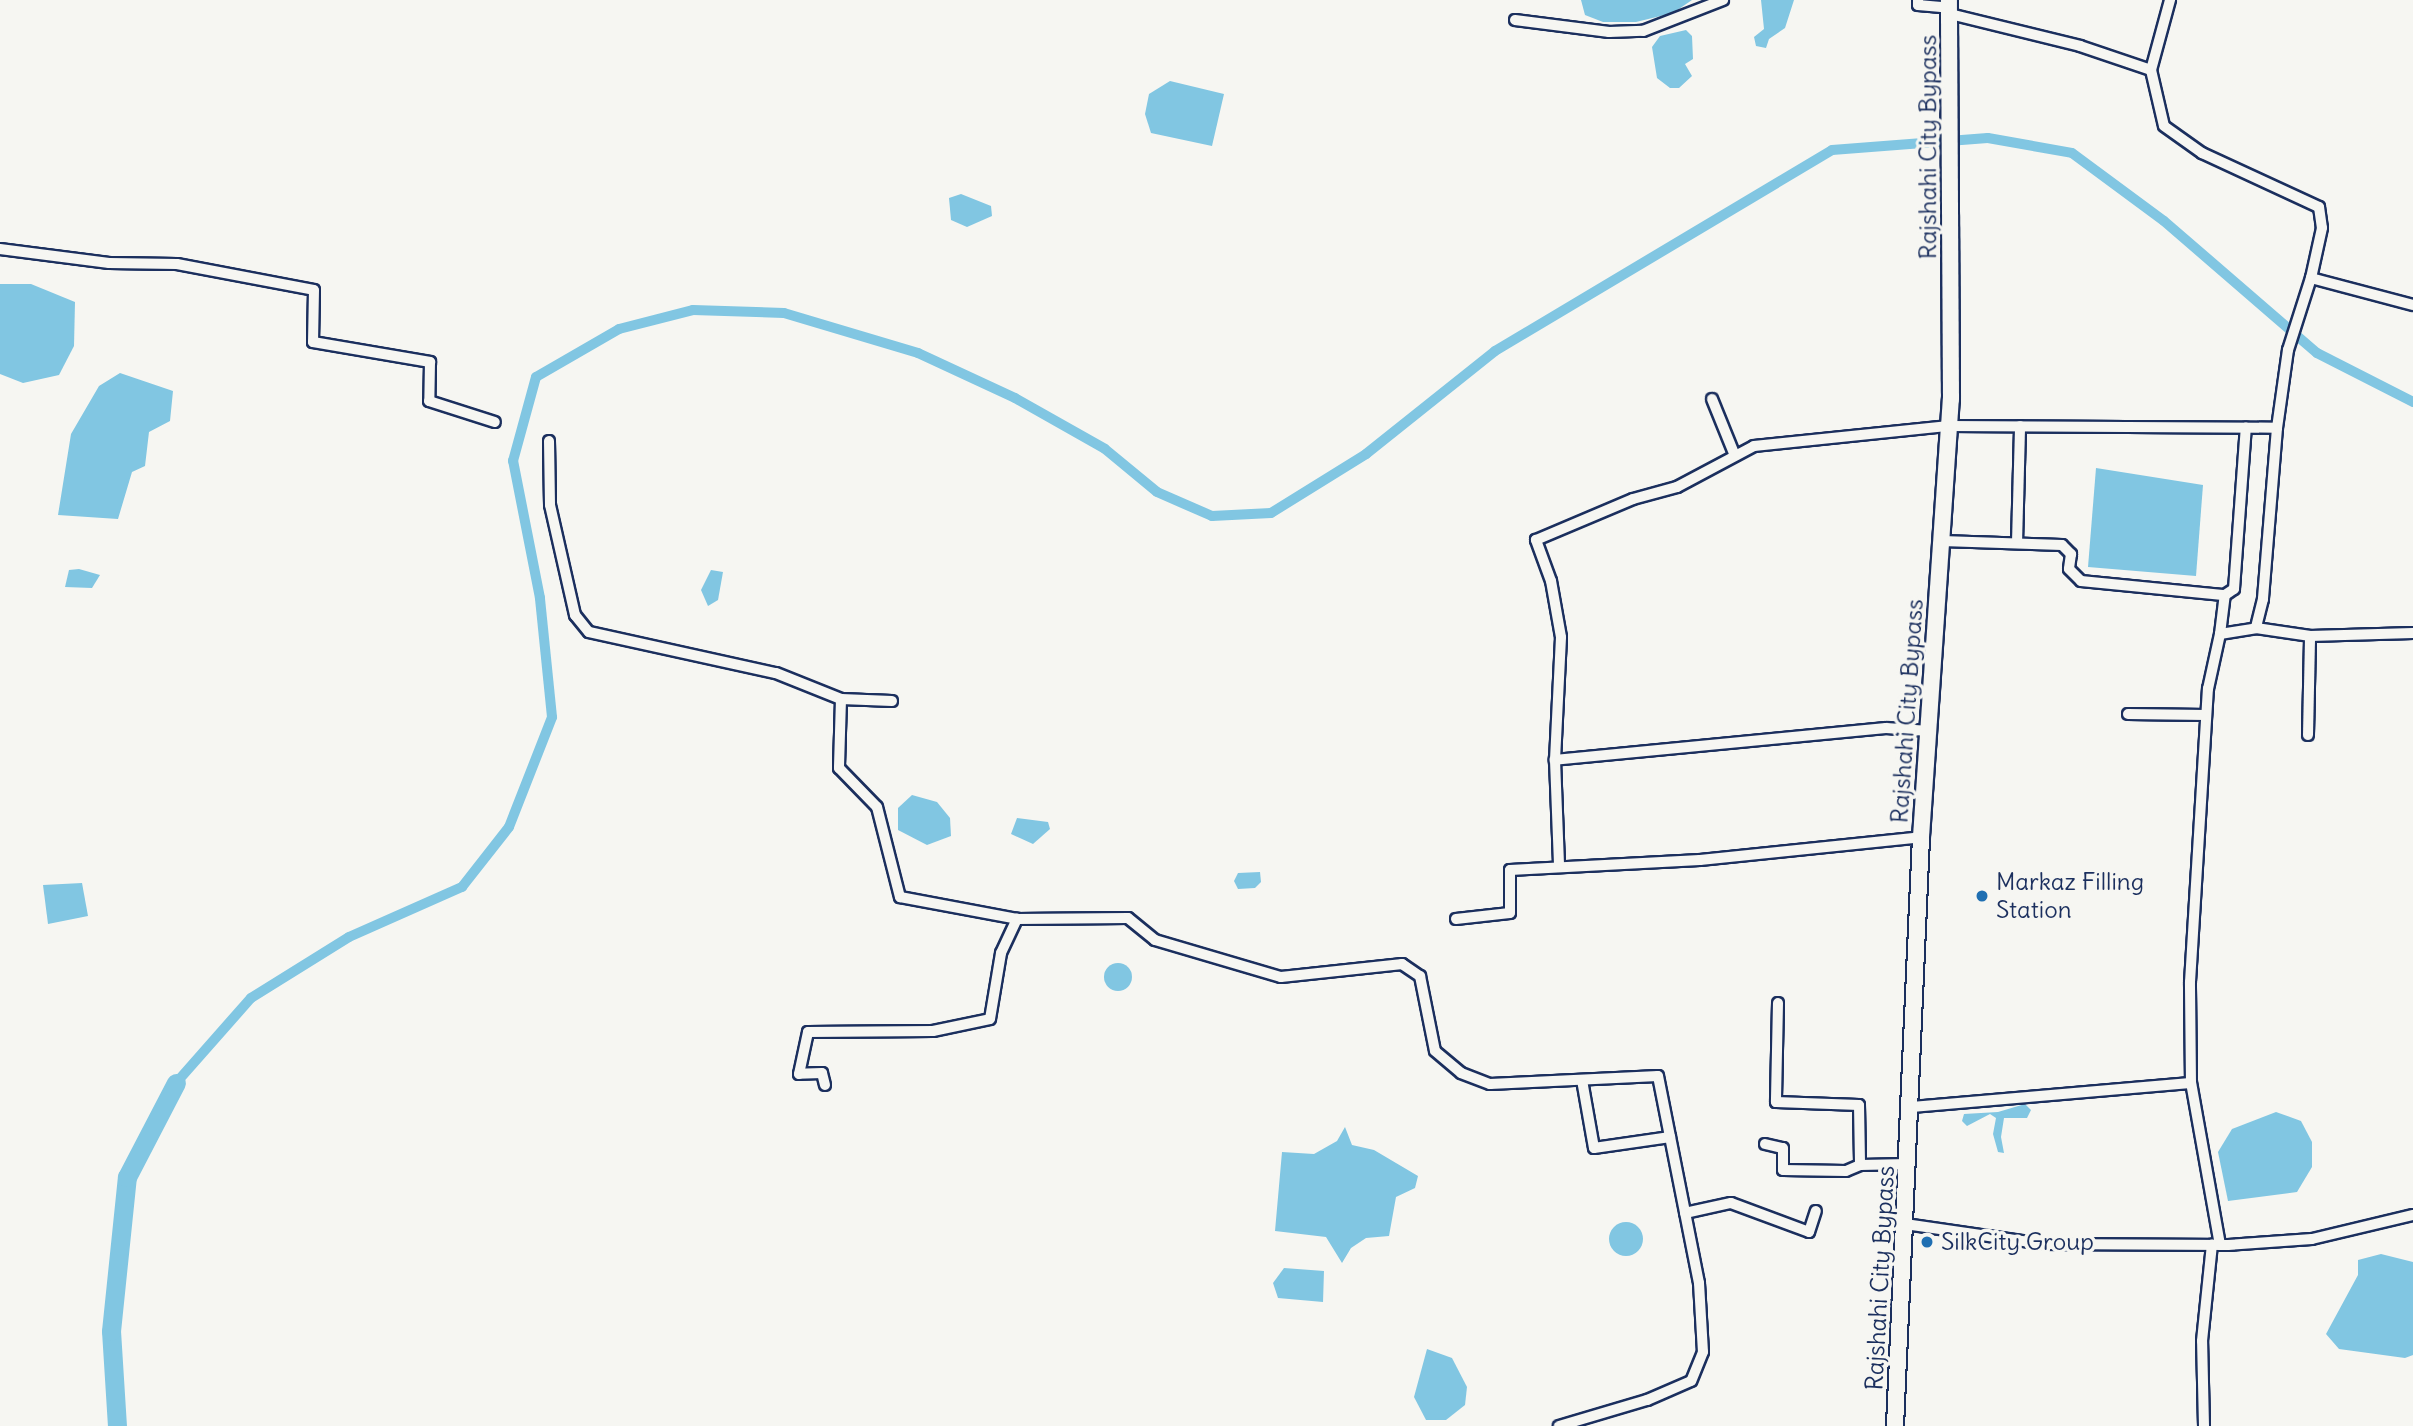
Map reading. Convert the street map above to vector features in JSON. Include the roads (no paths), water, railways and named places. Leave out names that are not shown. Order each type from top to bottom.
[{"type":"highway","name":"Rajshahi City Bypass","points":[[1895,1426],[1921,837],[1949,426],[1952,177],[1950,7]]},
{"type":"street","points":[[1516,20],[1609,32],[1643,31],[1723,0]]},
{"type":"street","points":[[1917,0],[1918,5],[1950,7],[2151,70]]},
{"type":"street","points":[[2170,0],[2151,70],[2164,126],[2202,153],[2319,207],[2322,228],[2311,278],[2288,350],[2277,428],[2263,599],[2256,628]]},
{"type":"street","points":[[0,249],[109,263],[177,264],[314,290],[313,342],[430,362],[429,401],[495,422]]},
{"type":"street","points":[[2311,278],[2413,304]]},
{"type":"street","points":[[1712,399],[1735,456]]},
{"type":"street","points":[[1559,865],[1555,760],[1561,637],[1551,581],[1536,540],[1633,499],[1677,487],[1754,446],[1949,426],[2277,428]]},
{"type":"street","points":[[2017,543],[2020,426]]},
{"type":"street","points":[[1942,541],[2017,543],[2068,548],[2069,569],[2081,580],[2225,595],[2234,589],[2246,427]]},
{"type":"street","points":[[549,441],[550,505],[563,576],[575,615],[589,632],[776,673],[841,699],[892,701]]},
{"type":"street","points":[[2204,1426],[2202,1341],[2216,1245],[2191,1083],[2190,969],[2206,715],[2225,595]]},
{"type":"street","points":[[2220,634],[2256,628],[2310,636],[2413,633]]},
{"type":"street","points":[[2308,735],[2310,636]]},
{"type":"street","points":[[841,699],[839,768],[877,807],[900,897],[1017,919],[1128,918],[1156,940],[1281,977],[1402,964],[1420,976],[1435,1051],[1461,1073],[1490,1084],[1658,1076],[1699,1283],[1703,1352],[1691,1381],[1613,1411],[1559,1426]]},
{"type":"street","points":[[2128,714],[2206,715]]},
{"type":"street","points":[[1555,760],[1886,728],[1929,731]]},
{"type":"street","points":[[1456,919],[1510,913],[1510,870],[1559,865],[1700,860],[1921,837]]},
{"type":"street","points":[[825,1085],[822,1073],[799,1074],[808,1032],[933,1031],[990,1019],[1001,953],[1017,919]]},
{"type":"street","points":[[1778,1003],[1776,1102],[1859,1105],[1860,1165]]},
{"type":"street","points":[[1582,1080],[1594,1147],[1670,1137]]},
{"type":"street","points":[[1911,1107],[2191,1083]]},
{"type":"street","points":[[1766,1144],[1783,1148],[1783,1171],[1846,1171],[1860,1165],[1908,1164]]},
{"type":"street","points":[[1685,1213],[1731,1203],[1809,1231],[1816,1211]]},
{"type":"street","points":[[1905,1224],[2043,1244],[2216,1245],[2312,1239],[2413,1215]]},
{"type":"street","points":[[1604,1426],[1613,1411]]},
{"type":"water","points":[[1581,0],[1692,0],[1673,13],[1636,22],[1603,22],[1585,15]]},
{"type":"water","points":[[1761,0],[1794,0],[1785,28],[1769,39],[1766,48],[1756,46],[1754,37],[1764,29]]},
{"type":"water","points":[[1686,30],[1692,36],[1693,59],[1685,64],[1692,76],[1679,88],[1670,88],[1657,78],[1652,47],[1660,36]]},
{"type":"water","points":[[1170,81],[1224,94],[1212,146],[1151,133],[1145,114],[1149,94]]},
{"type":"water","points":[[961,194],[991,206],[992,216],[967,227],[951,220],[949,198]]},
{"type":"water","points":[[0,284],[31,284],[75,302],[74,346],[59,375],[23,383],[0,374]]},
{"type":"water","points":[[120,373],[173,391],[170,421],[149,432],[145,466],[132,472],[118,519],[58,515],[71,434],[99,386]]},
{"type":"water","points":[[2096,468],[2203,485],[2196,576],[2088,567]]},
{"type":"water","points":[[79,569],[100,575],[92,588],[65,587],[69,570]]},
{"type":"water","points":[[711,570],[723,572],[718,600],[708,606],[701,590]]},
{"type":"water","points":[[912,795],[937,802],[950,818],[951,836],[927,845],[898,830],[898,808]]},
{"type":"water","points":[[1017,818],[1048,822],[1050,829],[1033,844],[1011,834]]},
{"type":"water","points":[[1260,872],[1261,882],[1255,888],[1238,889],[1234,881],[1238,873]]},
{"type":"water","points":[[82,883],[88,916],[48,924],[43,885]]},
{"type":"water","points":[[1118,963],[1128,967],[1132,977],[1128,987],[1118,991],[1108,987],[1104,977],[1108,967]]},
{"type":"water","points":[[2025,1104],[2031,1110],[2027,1118],[2004,1118],[2001,1137],[2004,1153],[1998,1152],[1993,1134],[1996,1118],[1990,1114],[1967,1126],[1962,1121],[1964,1114],[1998,1112]]},
{"type":"water","points":[[2276,1112],[2301,1121],[2312,1142],[2312,1167],[2297,1192],[2228,1201],[2218,1152],[2232,1129]]},
{"type":"water","points":[[1345,1127],[1352,1145],[1374,1150],[1418,1176],[1415,1188],[1396,1197],[1389,1236],[1366,1238],[1351,1248],[1342,1263],[1326,1237],[1275,1231],[1282,1152],[1314,1154],[1337,1141]]},
{"type":"water","points":[[1626,1222],[1638,1227],[1643,1239],[1638,1251],[1626,1256],[1614,1251],[1609,1239],[1614,1227]]},
{"type":"water","points":[[2381,1254],[2413,1262],[2413,1355],[2405,1358],[2339,1349],[2326,1334],[2358,1275],[2358,1260]]},
{"type":"water","points":[[1284,1268],[1324,1271],[1323,1302],[1278,1298],[1273,1283]]},
{"type":"water","points":[[1427,1349],[1452,1358],[1467,1387],[1465,1405],[1446,1420],[1426,1420],[1414,1397]]},
{"type":"waterway","points":[[176,1083],[251,998],[349,937],[462,887],[509,827],[552,717],[540,598],[513,461],[536,377],[619,329],[693,310],[784,313],[918,353],[1015,398],[1105,449],[1157,492],[1212,516],[1271,513],[1366,454],[1495,351],[1832,150],[1988,138],[2072,153],[2164,221],[2317,353],[2413,402]]},
{"type":"waterway","points":[[117,1426],[111,1331],[127,1177],[176,1083]]},
{"type":"place","name":"Markaz Filling Station","points":[[1982,896]]},
{"type":"place","name":"SilkCity Group","points":[[1927,1242]]}]
